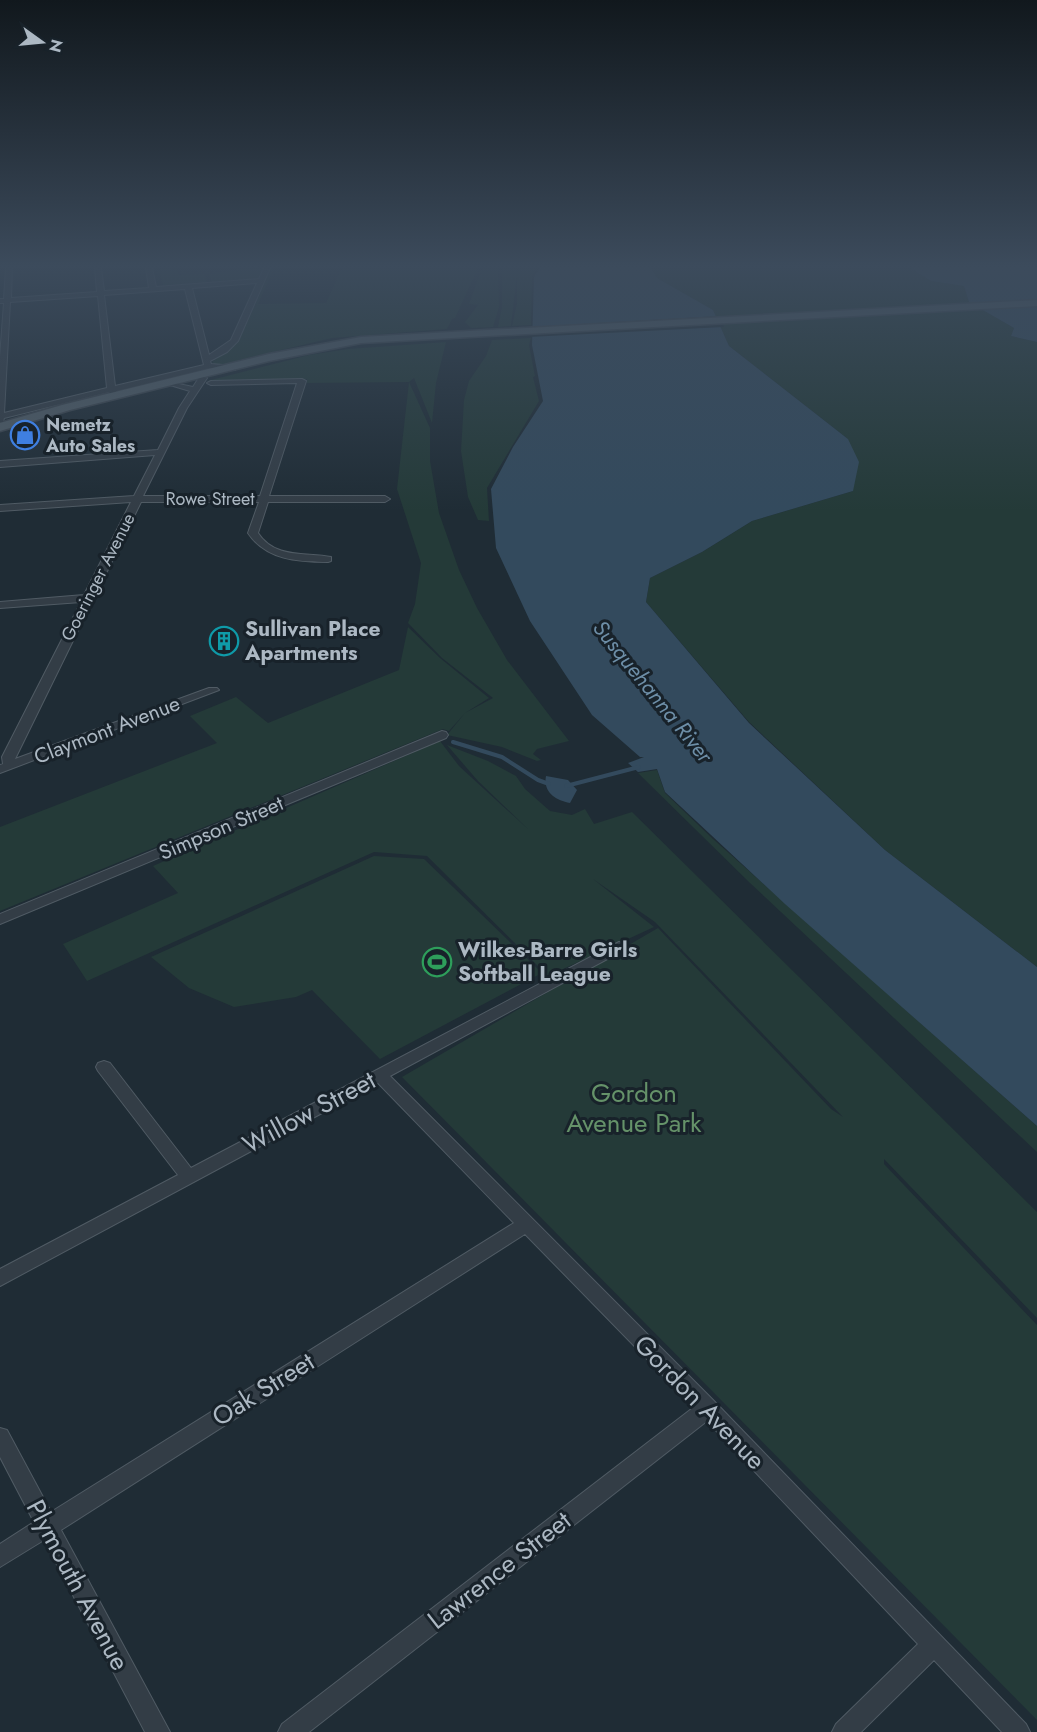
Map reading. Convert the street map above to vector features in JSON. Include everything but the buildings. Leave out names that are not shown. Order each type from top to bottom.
[{"type":"main road","points":[[0,427],[174,385],[207,372],[316,349]]},
{"type":"main road","points":[[0,427],[113,392],[324,349]]},
{"type":"street","points":[[2,349],[0,418],[113,392],[108,349]]},
{"type":"street","points":[[202,349],[207,372],[302,381],[253,533],[254,537],[266,547],[279,552],[295,557],[328,559]]},
{"type":"street","name":"Goeringer Avenue","points":[[5,768],[8,757],[161,452],[194,390],[225,349]]},
{"type":"street","points":[[174,385],[194,390]]},
{"type":"street","points":[[0,464],[161,452]]},
{"type":"street","name":"Rowe Street","points":[[0,508],[137,499],[385,499]]},
{"type":"street","points":[[0,605],[87,598]]},
{"type":"street","name":"Claymont Avenue","points":[[5,768],[213,690]]},
{"type":"street","name":"Simpson Street","points":[[0,919],[442,735]]},
{"type":"street","name":"Willow Street","points":[[0,1278],[619,947]]},
{"type":"street","points":[[104,1067],[188,1176]]},
{"type":"street","name":"Gordon Avenue","points":[[379,1075],[708,1408],[1018,1732]]},
{"type":"street","name":"Oak Street","points":[[0,1556],[526,1224]]},
{"type":"street","name":"Lawrence Street","points":[[290,1732],[708,1408]]},
{"type":"street","name":"Plymouth Avenue","points":[[0,1437],[158,1732]]},
{"type":"street","points":[[844,1732],[933,1645]]},
{"type":"green space","points":[[229,349],[286,349],[239,360],[226,366],[212,362]]},
{"type":"green space","points":[[348,349],[444,349],[436,383],[432,423],[414,378],[409,382],[307,383],[307,379],[207,381],[309,355]]},
{"type":"green space","points":[[489,349],[530,349],[539,401],[487,488],[489,521],[478,520],[468,497],[461,451],[464,400],[469,381]]},
{"type":"green space","points":[[733,349],[1037,349],[1037,967],[885,850],[749,722],[646,602],[650,578],[702,552],[752,521],[853,491],[848,439]]},
{"type":"green space","points":[[409,382],[430,428],[430,461],[439,513],[459,570],[477,608],[507,660],[569,741],[537,749],[533,754],[541,760],[537,761],[502,747],[447,735],[465,713],[493,698],[442,658],[408,623],[415,604],[421,563],[397,489]]},
{"type":"green space","points":[[408,627],[440,658],[489,698],[465,713],[449,731],[443,729],[0,911],[0,827],[217,743],[190,716],[236,697],[268,723],[399,670]]},
{"type":"green space","name":"Gordon Avenue Park","points":[[440,741],[459,766],[529,830],[478,781],[447,745],[488,761],[516,776],[525,789],[550,811],[572,815],[585,809],[594,824],[632,812],[1037,1212],[1037,1318],[884,1159],[884,1164],[1037,1325],[1037,1720],[402,1077],[658,928],[831,1109],[843,1117],[655,922],[593,879],[654,927],[548,976],[427,856],[374,852],[87,981],[63,944],[178,893],[153,866]]},
{"type":"green space","points":[[657,770],[665,793],[713,839],[1037,1126],[1037,1152],[750,883],[638,773]]},
{"type":"green space","points":[[374,856],[424,859],[542,973],[380,1059],[312,990],[296,997],[234,1007],[189,988],[151,957]]},
{"type":"water","name":"Susquehanna River","points":[[533,349],[733,349],[848,439],[859,462],[853,491],[752,521],[702,552],[650,578],[646,602],[749,723],[885,850],[1037,967],[1037,1126],[785,904],[665,792],[657,769],[638,772],[628,763],[644,757],[640,757],[592,715],[530,621],[496,548],[491,489],[513,447],[543,401]]},
{"type":"water","points":[[546,776],[568,780],[577,790],[570,803],[560,800],[548,791]]},
{"type":"waterway","points":[[453,742],[502,757],[538,780],[549,784]]},
{"type":"waterway","points":[[566,786],[639,767]]},
{"type":"place","name":"Nemetz Auto Sales","points":[[25,435]]},
{"type":"place","name":"Sullivan Place Apartments","points":[[224,641]]},
{"type":"place","name":"Wilkes-Barre Girls Softball League","points":[[437,962]]}]
